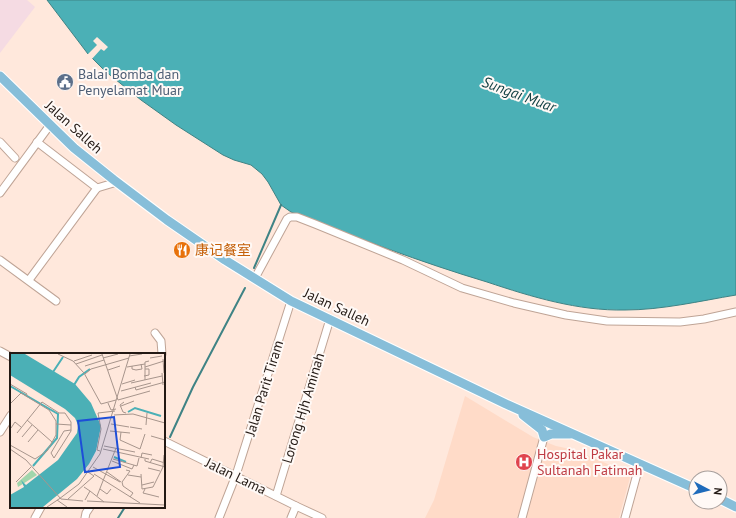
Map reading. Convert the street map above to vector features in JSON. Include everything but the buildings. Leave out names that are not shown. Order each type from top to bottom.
[{"type":"main road","name":"Jalan Salleh","points":[[0,76],[4,83],[74,148],[117,182],[167,220],[225,260],[291,301],[513,407],[688,485]]},
{"type":"main road","points":[[513,407],[542,430],[544,437],[551,434],[576,434]]},
{"type":"street","points":[[0,193],[50,125]]},
{"type":"street","points":[[0,142],[15,158]]},
{"type":"street","points":[[37,142],[97,188]]},
{"type":"street","points":[[29,280],[97,188],[117,182]]},
{"type":"street","points":[[254,278],[287,219],[293,217],[315,224],[396,257],[462,288],[514,303],[566,315],[607,322],[680,322],[704,319],[736,312]]},
{"type":"street","points":[[0,260],[56,301]]},
{"type":"street","name":"Jalan Parit Tiram","points":[[219,518],[236,475],[291,301]]},
{"type":"street","name":"Lorong Hjh Aminah","points":[[276,496],[330,320]]},
{"type":"street","points":[[155,333],[161,341],[162,353]]},
{"type":"street","points":[[0,351],[10,356]]},
{"type":"street","points":[[0,432],[10,417]]},
{"type":"street","points":[[522,518],[544,437]]},
{"type":"street","name":"Jalan Lama","points":[[165,441],[322,518]]},
{"type":"street","points":[[625,518],[640,463]]},
{"type":"street","points":[[291,518],[296,506]]},
{"type":"street","points":[[35,518],[41,508]]},
{"type":"street","points":[[86,518],[86,514],[89,508]]},
{"type":"shaded area","points":[[0,0],[27,0],[35,7],[0,53]]},
{"type":"shaded area","name":"Hospital Pakar Sultanah Fatimah","points":[[465,396],[533,437],[556,446],[575,450],[631,474],[619,518],[425,518],[434,500]]},
{"type":"water","name":"Sungai Muar","points":[[47,0],[736,0],[736,295],[681,305],[639,310],[607,310],[573,306],[521,293],[412,258],[291,212],[281,205],[262,174],[251,165],[223,155],[176,125],[141,100],[105,71],[88,54]]},
{"type":"pier","points":[[97,37],[108,47],[104,51],[101,49],[91,60],[86,56],[97,45],[93,41]]},
{"type":"waterway","points":[[254,268],[281,205]]},
{"type":"waterway","points":[[170,437],[193,387],[245,288]]},
{"type":"waterway","points":[[118,518],[124,508]]},
{"type":"place","name":"Balai Bomba dan Penyelamat Muar","points":[[65,82]]},
{"type":"place","name":"康记餐室","points":[[182,250]]},
{"type":"place","name":"Hospital Pakar Sultanah Fatimah","points":[[524,462]]}]
